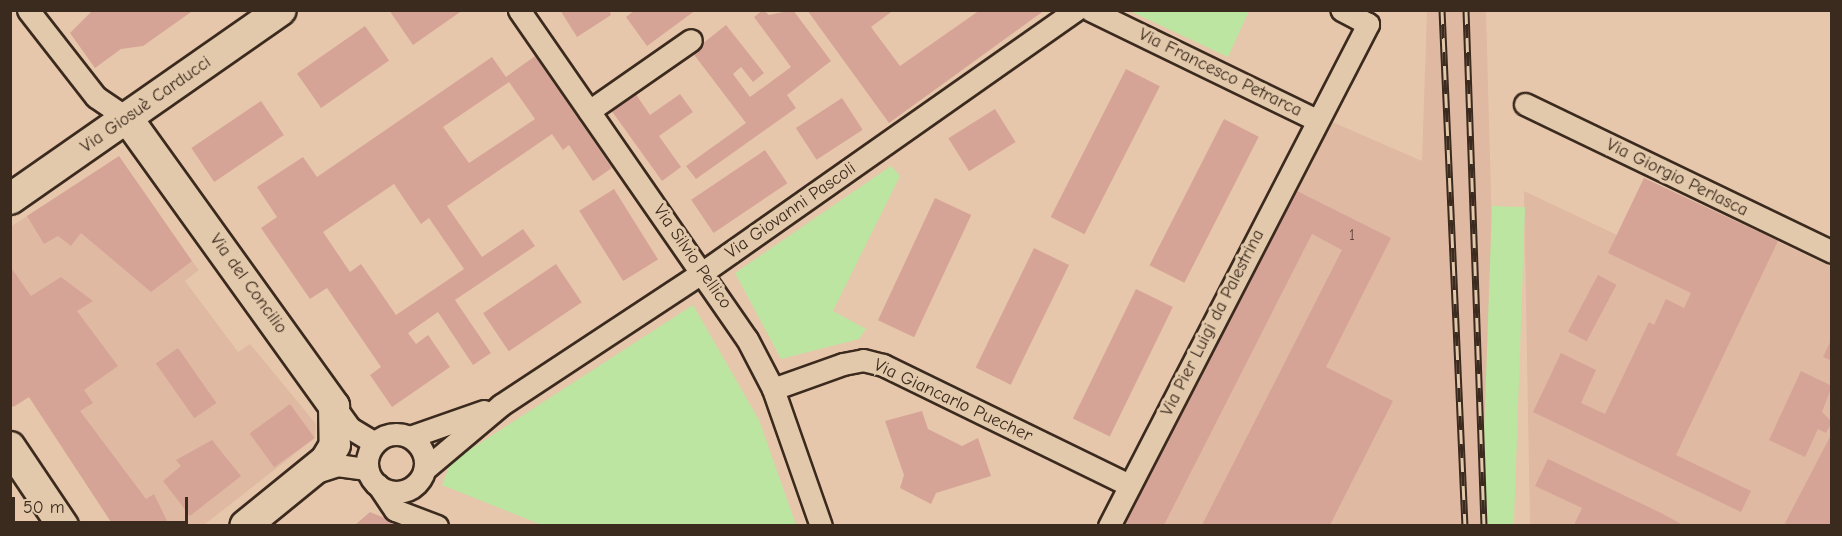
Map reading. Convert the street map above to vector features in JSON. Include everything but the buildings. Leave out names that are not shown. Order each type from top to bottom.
[{"type":"street","points":[[28,10],[96,97],[127,118]]},
{"type":"street","name":"Via Giosuè Carducci","points":[[10,199],[281,10]]},
{"type":"street","name":"Via Silvio Pellico","points":[[519,10],[703,272],[773,389],[821,525]]},
{"type":"street","name":"Via Giovanni Pascoli","points":[[425,469],[501,405],[703,272],[1076,10]]},
{"type":"street","name":"Via Francesco Petrarca","points":[[1090,10],[1317,120]]},
{"type":"street","points":[[1342,10],[1371,17]]},
{"type":"street","name":"Via Pier Luigi da Palestrina","points":[[1108,525],[1371,17]]},
{"type":"street","points":[[589,111],[691,40]]},
{"type":"street","name":"Via Giorgio Perlasca","points":[[1525,104],[1832,252]]},
{"type":"street","name":"Via del Concilio","points":[[127,118],[350,428],[375,443]]},
{"type":"street","name":"Via Giancarlo Puecher","points":[[773,389],[843,364],[863,360],[883,365],[1129,485]]},
{"type":"street","name":"Via Giovanni Pascoli","points":[[410,437],[501,405]]},
{"type":"street","points":[[245,525],[316,472],[335,445],[334,406]]},
{"type":"street","points":[[316,472],[337,465],[373,477],[397,492],[412,488],[425,469],[422,449],[410,437],[393,434],[375,443],[373,477],[395,510],[438,525]]},
{"type":"street","points":[[10,447],[63,525]]},
{"type":"street","points":[[412,488],[438,525]]},
{"type":"shaded area","points":[[1427,11],[1486,11],[1500,525],[1125,526],[1330,121],[1422,161]]},
{"type":"shaded area","points":[[1644,178],[1831,267],[1831,525],[1530,525],[1524,191],[1617,235]]},
{"type":"shaded area","points":[[46,204],[192,261],[199,270],[185,281],[238,352],[250,344],[316,424],[315,438],[204,525],[113,525],[29,397],[13,407],[11,403],[10,227]]},
{"type":"green space","points":[[1130,11],[1249,11],[1228,57]]},
{"type":"green space","points":[[891,166],[900,176],[833,311],[866,329],[859,339],[781,359],[735,273]]},
{"type":"green space","points":[[1492,206],[1525,207],[1514,526],[1481,525]]},
{"type":"green space","points":[[693,305],[759,420],[796,525],[542,525],[442,485],[451,462]]},
{"type":"railway","points":[[1442,10],[1465,526]]},
{"type":"railway","points":[[1466,10],[1484,526]]}]
